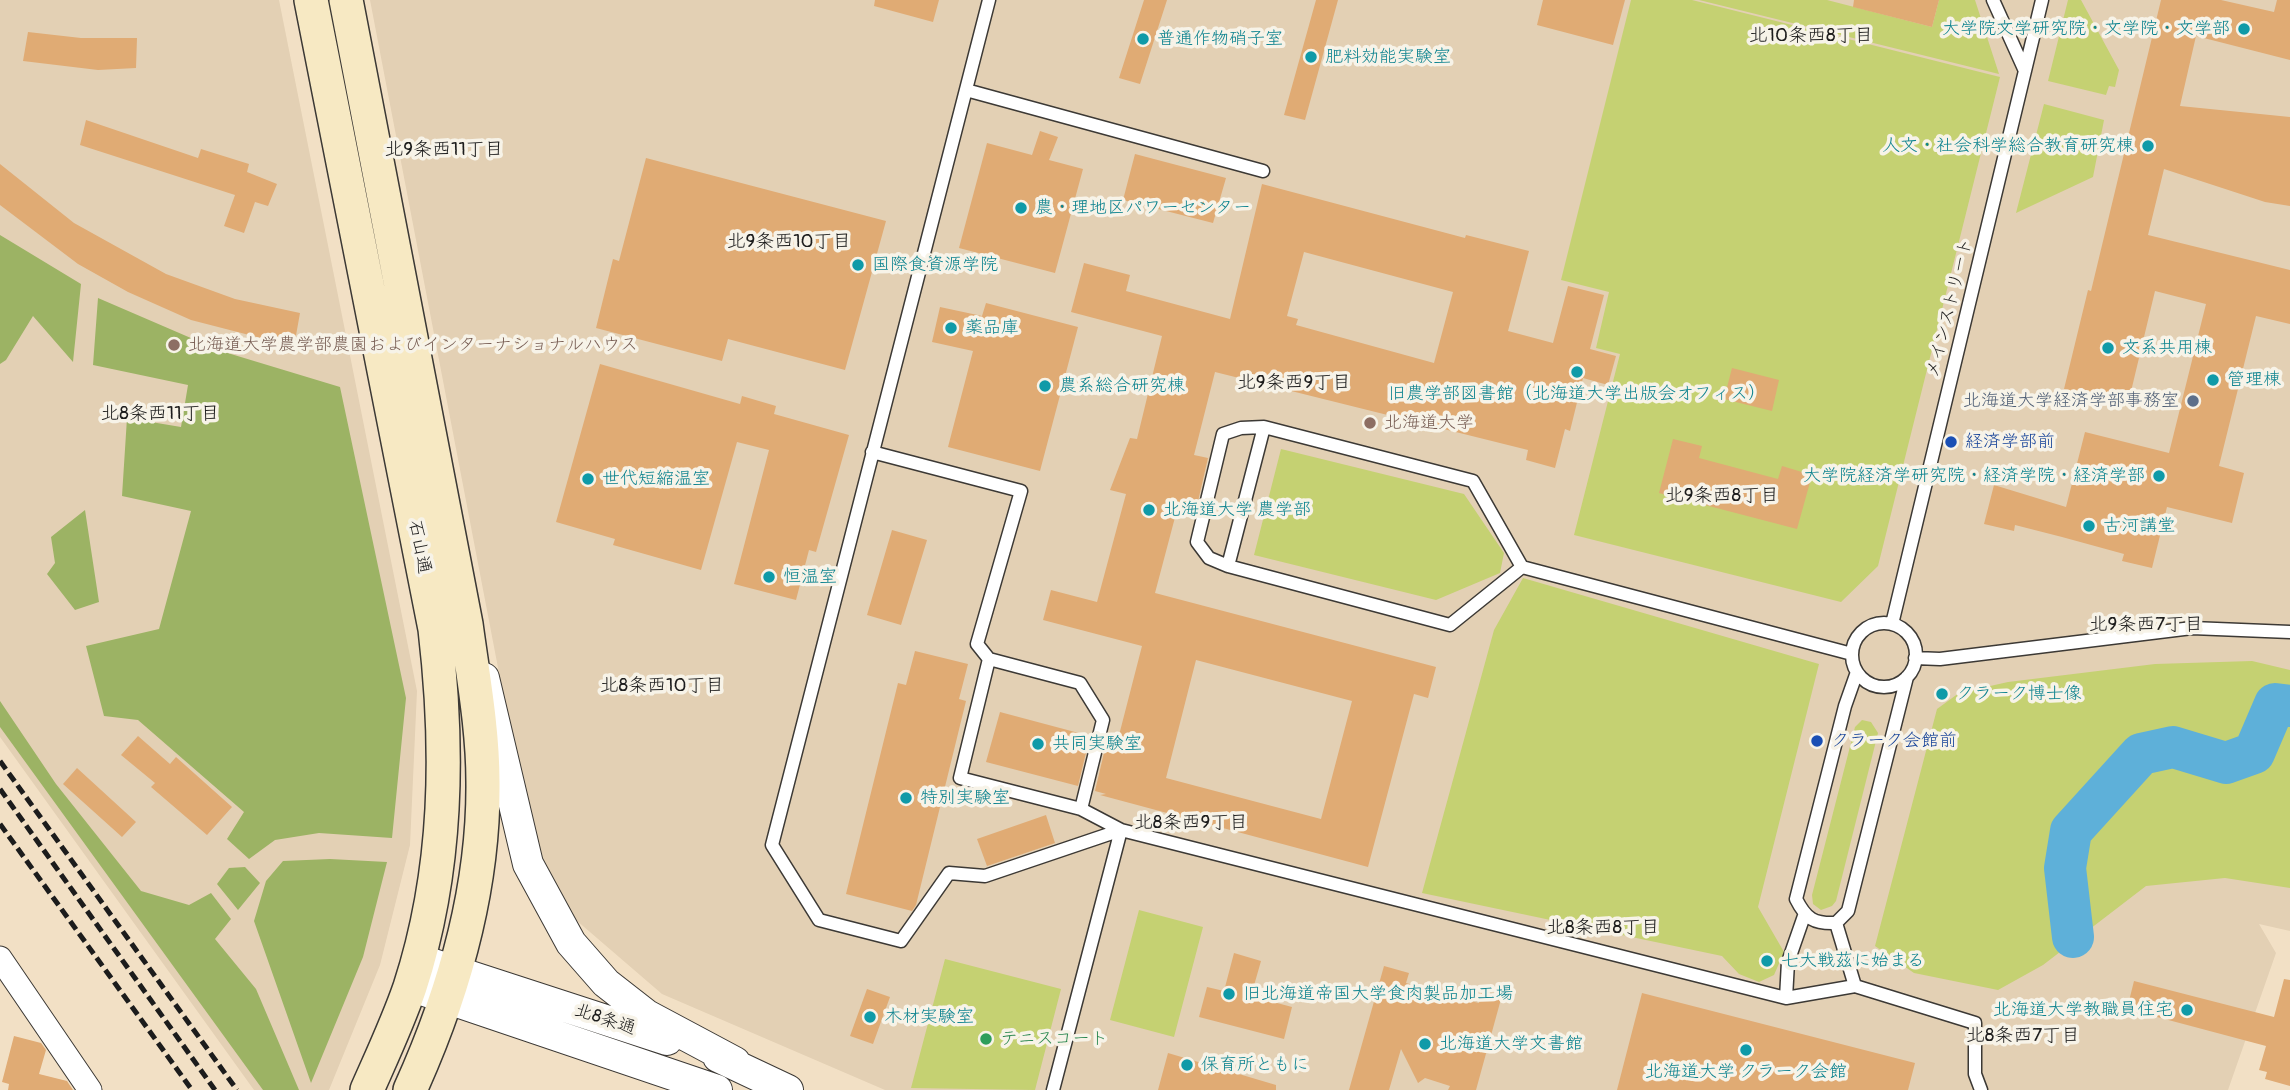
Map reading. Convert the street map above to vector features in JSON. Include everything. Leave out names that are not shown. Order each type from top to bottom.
[{"type":"main road","name":"石山通","points":[[310,0],[438,654],[444,705],[441,845],[414,973],[367,1090]]},
{"type":"main road","name":"石山通","points":[[346,0],[466,624],[478,710],[483,782],[471,905],[452,985],[410,1090]]},
{"type":"street","points":[[466,624],[491,697],[528,864],[571,943],[606,983],[647,1015],[735,1062]]},
{"type":"street","points":[[0,958],[90,1090]]},
{"type":"street","name":"北8条通","points":[[414,973],[735,1062],[788,1090]]},
{"type":"street","name":"北8条通","points":[[452,985],[717,1090]]},
{"type":"lane","points":[[989,0],[772,845],[819,920],[901,941],[949,873],[985,876],[1121,830]]},
{"type":"lane","points":[[1993,0],[2025,71]]},
{"type":"lane","name":"メインストリート","points":[[1892,624],[2042,0]]},
{"type":"lane","points":[[966,90],[1264,172]]},
{"type":"lane","points":[[1521,566],[1450,625],[1228,566],[1209,558],[1197,542],[1223,435],[1241,428],[1265,427],[1474,481],[1521,566],[1852,654]]},
{"type":"lane","points":[[1228,566],[1265,427]]},
{"type":"lane","points":[[872,452],[1021,491],[977,643],[989,659],[1080,683],[1103,720],[1081,809]]},
{"type":"lane","points":[[1857,672],[1844,706],[1796,900],[1804,916],[1819,923],[1836,923],[1848,911],[1906,677],[1915,658],[1912,640],[1900,628],[1882,623],[1865,629],[1858,636],[1852,654],[1857,672],[1863,679],[1881,687],[1899,683],[1906,677]]},
{"type":"lane","points":[[1915,658],[1940,659],[2192,628],[2290,632]]},
{"type":"lane","points":[[989,659],[960,778],[1081,809],[1121,830],[1786,998],[1855,986],[1975,1023],[1975,1074],[1981,1090]]},
{"type":"lane","points":[[1054,1090],[1121,830]]},
{"type":"lane","points":[[1786,998],[1788,962],[1804,916]]},
{"type":"lane","points":[[1836,923],[1855,986]]},
{"type":"shaded area","name":"北海道大学農学部農園およびインターナショナルハウス","points":[[0,0],[279,0],[417,691],[410,845],[380,965],[329,1090],[254,1090],[0,737]]},
{"type":"shaded area","name":"北海道大学","points":[[370,0],[2290,0],[2290,931],[2259,924],[2276,953],[2228,1090],[885,1090],[662,994],[576,920],[532,845]]},
{"type":"green space","points":[[1631,0],[1692,0],[2000,77],[1878,566],[1841,602],[1574,535],[1620,354],[1596,348],[1609,292],[1561,280]]},
{"type":"green space","points":[[1699,0],[1827,0],[1932,27],[1939,0],[1975,0],[1999,74]]},
{"type":"green space","points":[[2068,0],[2081,0],[2119,70],[2115,87],[2109,86],[2106,95],[2048,81]]},
{"type":"green space","points":[[2044,104],[2104,120],[2093,177],[2016,213]]},
{"type":"green space","points":[[0,235],[81,284],[73,362],[33,316],[6,360],[0,364]]},
{"type":"green space","points":[[98,298],[221,351],[340,387],[406,698],[392,838],[319,833],[275,840],[249,859],[227,839],[244,812],[138,720],[104,716],[86,646],[159,629],[191,511],[122,496],[127,418],[181,427],[188,385],[93,365]]},
{"type":"green space","points":[[1281,449],[1464,494],[1504,553],[1500,573],[1436,600],[1254,555]]},
{"type":"green space","points":[[85,510],[99,602],[75,610],[47,574],[55,563],[51,537]]},
{"type":"green space","points":[[1523,578],[1819,664],[1758,907],[1784,952],[1774,975],[1759,982],[1739,974],[1722,956],[1422,893],[1494,630]]},
{"type":"green space","points":[[2252,661],[2290,670],[2290,888],[2225,878],[2146,886],[2043,965],[1998,990],[1914,973],[1875,946],[1937,709],[1959,693],[2008,682],[2155,664]]},
{"type":"green space","points":[[0,701],[56,784],[141,891],[189,905],[211,893],[231,919],[215,939],[256,989],[299,1090],[263,1090],[0,727]]},
{"type":"green space","points":[[1862,720],[1871,722],[1878,733],[1836,901],[1832,906],[1821,910],[1813,904],[1812,895],[1855,727]]},
{"type":"green space","points":[[330,859],[387,862],[363,957],[311,1083],[254,921],[266,881],[283,861]]},
{"type":"green space","points":[[245,867],[260,883],[238,910],[217,884],[229,868]]},
{"type":"green space","points":[[1139,910],[1203,927],[1174,1037],[1110,1020]]},
{"type":"green space","name":"テニスコート","points":[[945,959],[1061,989],[1035,1090],[911,1088]]},
{"type":"building","points":[[875,0],[939,0],[933,22],[874,6]]},
{"type":"building","name":"普通作物硝子室","points":[[1144,0],[1167,0],[1140,84],[1119,78]]},
{"type":"building","name":"肥料効能実験室","points":[[1316,0],[1338,0],[1305,120],[1284,115]]},
{"type":"building","points":[[1543,0],[1625,0],[1613,45],[1537,25]]},
{"type":"building","points":[[1854,0],[1939,0],[1932,27],[1853,7]]},
{"type":"building","points":[[2161,0],[2221,0],[2274,12],[2277,0],[2290,0],[2290,60],[2196,36],[2180,106],[2290,117],[2290,206],[2265,202],[2164,169],[2148,235],[2290,270],[2290,324],[2256,316],[2219,466],[2244,473],[2232,523],[2167,507],[2152,568],[2122,561],[2124,554],[2062,537],[2015,525],[2014,531],[1984,524],[1994,485],[2066,507],[2085,432],[2169,453],[2206,304],[2155,291],[2128,404],[2064,389],[2088,290],[2091,291]]},
{"type":"building","points":[[28,32],[81,38],[137,38],[136,68],[98,70],[23,61]]},
{"type":"building","points":[[86,120],[198,158],[201,149],[249,164],[247,172],[277,184],[268,206],[255,202],[244,233],[224,226],[235,195],[80,145]]},
{"type":"building","name":"農・理地区パワーセンター","points":[[1040,131],[1058,137],[1049,160],[1083,169],[1055,273],[959,248],[987,143],[1032,155]]},
{"type":"building","points":[[1135,154],[1226,178],[1213,223],[1123,200]]},
{"type":"building","name":"国際食資源学院","points":[[646,158],[886,221],[845,370],[728,339],[722,361],[596,328],[613,259],[619,261]]},
{"type":"building","points":[[0,164],[74,223],[166,274],[235,299],[300,313],[295,341],[288,345],[191,320],[128,292],[78,264],[0,205]]},
{"type":"building","name":"北海道大学 農学部","points":[[1262,184],[1465,238],[1466,235],[1529,251],[1508,331],[1553,343],[1568,286],[1604,295],[1590,349],[1616,356],[1608,385],[1583,378],[1570,431],[1565,429],[1555,468],[1526,460],[1528,450],[1215,372],[1194,455],[1208,458],[1196,510],[1178,506],[1155,593],[1436,667],[1428,698],[1414,694],[1368,867],[1100,795],[1106,794],[1095,791],[1107,740],[1117,743],[1142,646],[1043,620],[1051,590],[1097,602],[1126,494],[1110,490],[1130,438],[1137,439],[1162,336],[1071,312],[1084,263],[1130,275],[1126,291],[1230,319]],"holes":[[[1304,252],[1453,292],[1434,363],[1296,325],[1298,319],[1287,316]],[[1196,660],[1352,701],[1321,819],[1166,778]]]},
{"type":"building","name":"農系総合研究棟","points":[[986,303],[1078,327],[1040,471],[948,447],[973,351],[932,342],[940,307],[982,316]]},
{"type":"building","name":"世代短縮温室","points":[[600,364],[740,404],[742,396],[776,406],[774,414],[849,435],[816,552],[809,550],[796,600],[734,584],[769,450],[737,442],[701,570],[613,545],[615,539],[556,522]]},
{"type":"building","points":[[1732,368],[1779,380],[1772,411],[1724,399]]},
{"type":"building","points":[[1673,439],[1702,446],[1699,458],[1778,479],[1782,466],[1812,475],[1797,529],[1659,493]]},
{"type":"building","points":[[892,530],[927,540],[901,625],[867,615]]},
{"type":"building","name":"特別実験室","points":[[915,651],[968,664],[959,699],[966,701],[916,905],[912,911],[846,894],[898,683],[906,685]]},
{"type":"building","name":"共同実験室","points":[[1000,712],[1090,736],[1078,786],[986,762]]},
{"type":"building","points":[[138,736],[170,764],[176,757],[232,807],[207,835],[151,787],[155,783],[121,755]]},
{"type":"building","points":[[77,768],[136,822],[122,837],[63,784]]},
{"type":"building","points":[[1046,815],[1055,843],[987,866],[977,839]]},
{"type":"building","name":"旧北海道帝国大学食肉製品加工場","points":[[1234,953],[1261,961],[1251,996],[1292,1007],[1284,1039],[1199,1017],[1207,987],[1224,991]]},
{"type":"building","name":"北海道大学文書館","points":[[1384,966],[1409,973],[1406,983],[1458,998],[1479,1003],[1481,993],[1501,999],[1476,1090],[1448,1090],[1450,1086],[1425,1078],[1418,1083],[1401,1049],[1389,1090],[1349,1090]]},
{"type":"building","points":[[2284,979],[2290,980],[2290,1086],[2265,1079],[2267,1072],[2259,1070],[2266,1046],[2127,1009],[2134,981],[2274,1017]]},
{"type":"building","name":"木材実験室","points":[[867,989],[890,997],[873,1044],[850,1036]]},
{"type":"building","name":"北海道大学 クラーク会館","points":[[1642,993],[1915,1063],[1908,1090],[1617,1090]]},
{"type":"building","points":[[14,1036],[41,1043],[46,1050],[39,1074],[67,1081],[73,1090],[8,1090],[9,1084],[2,1082]]},
{"type":"building","name":"保育所ともに","points":[[1168,1053],[1276,1085],[1276,1090],[1158,1090]]},
{"type":"waterway","points":[[2073,937],[2065,868],[2071,831],[2141,754],[2173,747],[2226,763],[2254,753],[2275,704],[2290,706]]},
{"type":"railway","points":[[0,761],[237,1090]]},
{"type":"railway","points":[[0,789],[215,1090]]},
{"type":"railway","points":[[0,824],[192,1090]]},
{"type":"place","name":"大学院文学研究院・文学院・文学部","points":[[2244,29]]},
{"type":"place","name":"普通作物硝子室","points":[[1143,39]]},
{"type":"place","name":"肥料効能実験室","points":[[1311,57]]},
{"type":"place","name":"人文・社会科学総合教育研究棟","points":[[2148,146]]},
{"type":"place","name":"農・理地区パワーセンター","points":[[1021,208]]},
{"type":"place","name":"国際食資源学院","points":[[858,265]]},
{"type":"place","name":"薬品庫","points":[[951,328]]},
{"type":"place","name":"北海道大学農学部農園およびインターナショナルハウス","points":[[174,345]]},
{"type":"place","name":"文系共用棟","points":[[2108,348]]},
{"type":"place","name":"旧農学部図書館（北海道大学出版会オフィス）","points":[[1577,372]]},
{"type":"place","name":"管理棟","points":[[2213,380]]},
{"type":"place","name":"農系総合研究棟","points":[[1045,386]]},
{"type":"place","name":"北海道大学経済学部事務室","points":[[2193,401]]},
{"type":"place","name":"北海道大学","points":[[1370,423]]},
{"type":"place","name":"経済学部前","points":[[1951,442]]},
{"type":"place","name":"大学院経済学研究院・経済学院・経済学部","points":[[2159,476]]},
{"type":"place","name":"世代短縮温室","points":[[588,479]]},
{"type":"place","name":"北海道大学 農学部","points":[[1149,510]]},
{"type":"place","name":"古河講堂","points":[[2089,526]]},
{"type":"place","name":"恒温室","points":[[769,577]]},
{"type":"place","name":"クラーク博士像","points":[[1942,694]]},
{"type":"place","name":"クラーク会館前","points":[[1817,741]]},
{"type":"place","name":"共同実験室","points":[[1038,744]]},
{"type":"place","name":"特別実験室","points":[[906,798]]},
{"type":"place","name":"七大戦茲に始まる","points":[[1767,961]]},
{"type":"place","name":"旧北海道帝国大学食肉製品加工場","points":[[1229,994]]},
{"type":"place","name":"北海道大学教職員住宅","points":[[2187,1010]]},
{"type":"place","name":"木材実験室","points":[[870,1017]]},
{"type":"place","name":"テニスコート","points":[[986,1039]]},
{"type":"place","name":"北海道大学文書館","points":[[1425,1044]]},
{"type":"place","name":"北海道大学 クラーク会館","points":[[1746,1050]]},
{"type":"place","name":"保育所ともに","points":[[1187,1065]]},
{"type":"district","name":"北10条西8丁目","points":[[1811,36]]},
{"type":"district","name":"北9条西11丁目","points":[[444,150]]},
{"type":"district","name":"北9条西10丁目","points":[[789,242]]},
{"type":"district","name":"北9条西9丁目","points":[[1294,383]]},
{"type":"district","name":"北8条西11丁目","points":[[160,414]]},
{"type":"district","name":"北9条西8丁目","points":[[1722,496]]},
{"type":"district","name":"北9条西7丁目","points":[[2146,625]]},
{"type":"district","name":"北8条西10丁目","points":[[662,686]]},
{"type":"district","name":"北8条西9丁目","points":[[1191,823]]},
{"type":"district","name":"北8条西8丁目","points":[[1603,928]]},
{"type":"district","name":"北8条西7丁目","points":[[2023,1036]]}]
